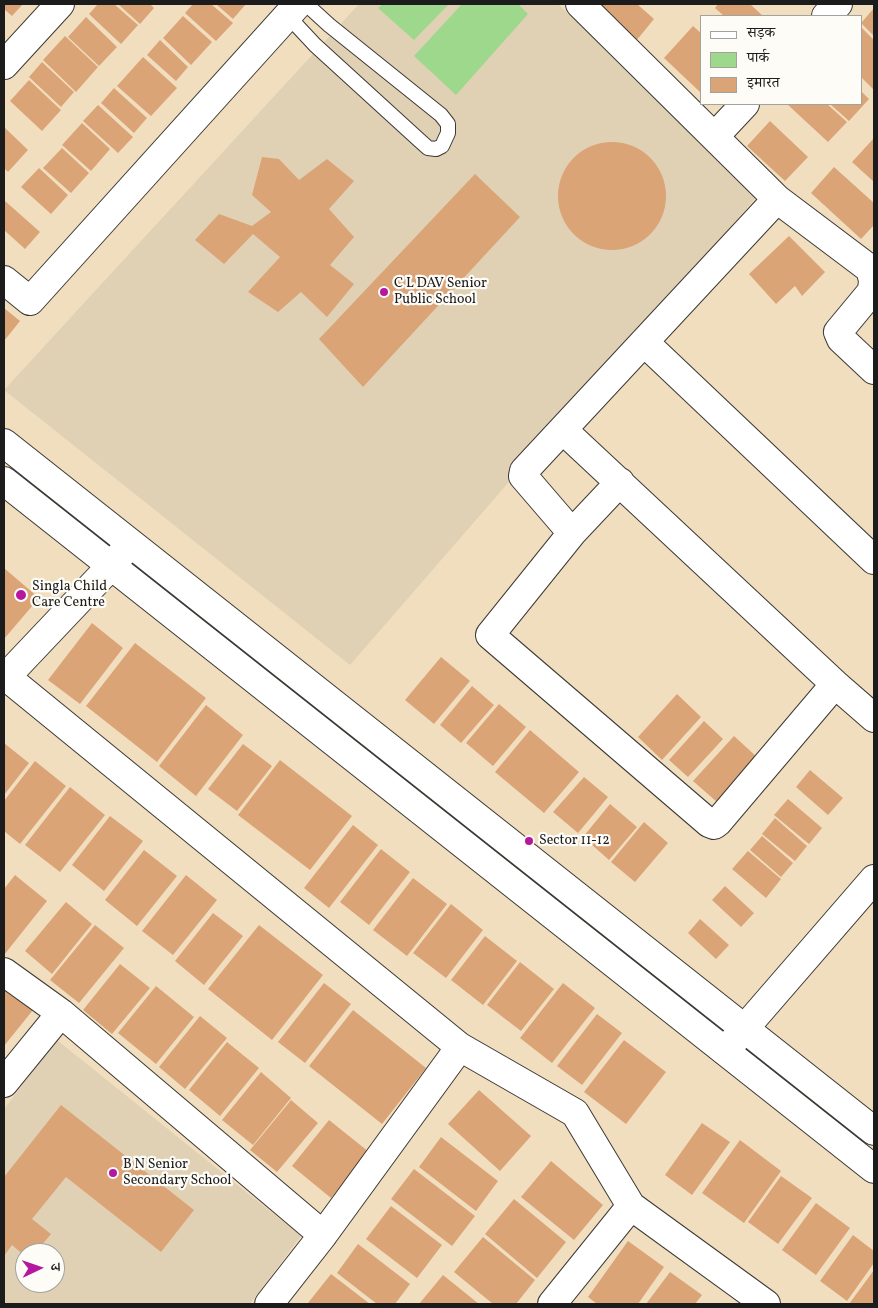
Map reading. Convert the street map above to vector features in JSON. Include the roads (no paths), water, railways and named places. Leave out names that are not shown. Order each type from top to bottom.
[{"type":"street","points":[[4,64],[60,4]]},
{"type":"street","points":[[580,4],[777,199],[872,266],[872,291],[843,323],[838,332],[841,339],[874,370]]},
{"type":"street","points":[[827,15],[838,4]]},
{"type":"street","points":[[4,280],[30,301],[295,7]]},
{"type":"street","points":[[715,136],[744,105]]},
{"type":"street","points":[[572,533],[523,476],[524,472],[777,199]]},
{"type":"street","points":[[644,342],[874,560]]},
{"type":"street","points":[[563,430],[834,684],[874,718]]},
{"type":"street","points":[[4,443],[874,1132]]},
{"type":"street","points":[[4,481],[874,1169]]},
{"type":"street","points":[[620,482],[572,533],[490,635],[714,825],[834,684]]},
{"type":"street","points":[[130,543],[112,566],[4,677],[460,1047],[575,1113],[631,1206],[766,1304]]},
{"type":"street","points":[[725,1051],[869,895]]},
{"type":"street","points":[[4,972],[60,1013],[323,1235]]},
{"type":"street","points":[[4,1083],[60,1013]]},
{"type":"street","points":[[269,1304],[323,1235],[460,1047]]},
{"type":"street","points":[[552,1304],[631,1206]]},
{"type":"lane","points":[[295,7],[329,26],[441,116],[448,124],[448,133],[442,146],[436,149],[428,148],[315,45],[295,7]]},
{"type":"place","name":"C L DAV Senior Public School","points":[[384,292]]},
{"type":"place","name":"Singla Child Care Centre","points":[[21,595]]},
{"type":"place","name":"Sector 11-12","points":[[529,841]]},
{"type":"place","name":"B N Senior Secondary School","points":[[113,1173]]}]
